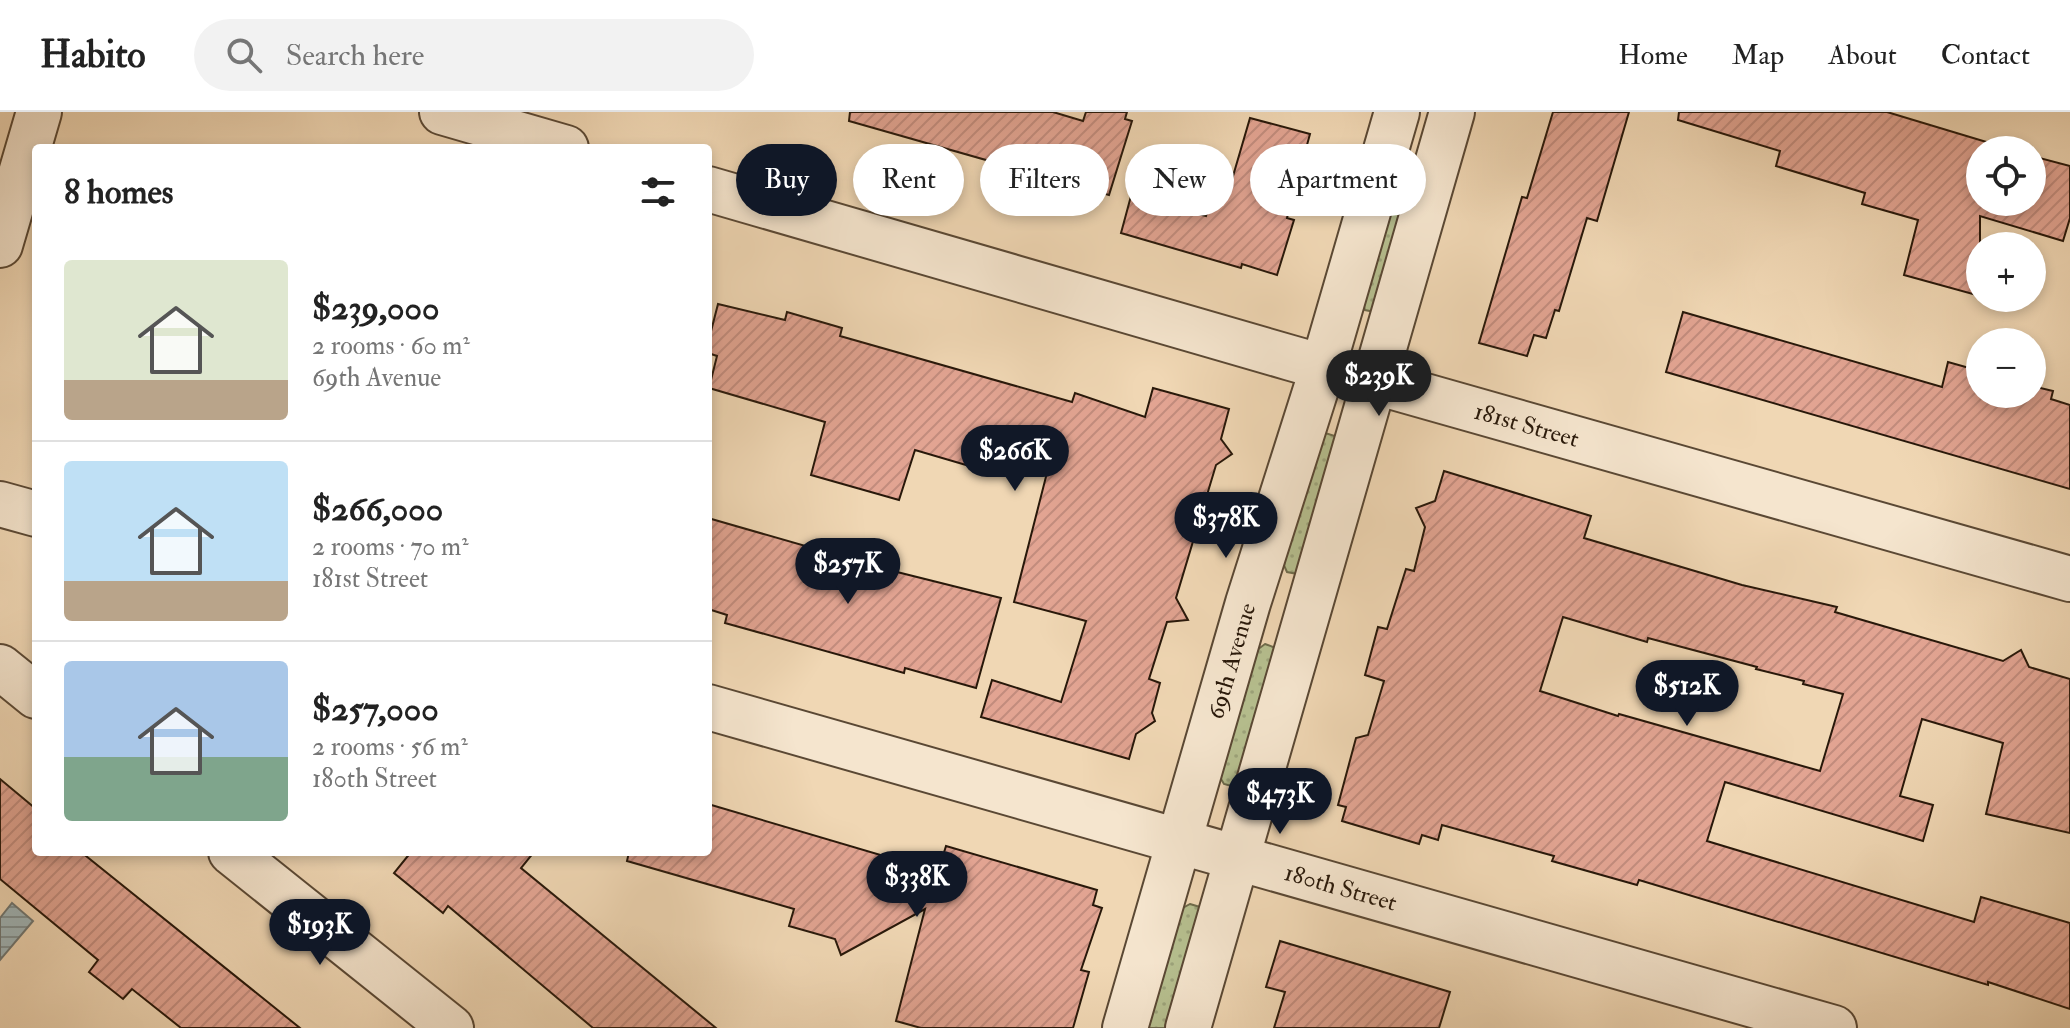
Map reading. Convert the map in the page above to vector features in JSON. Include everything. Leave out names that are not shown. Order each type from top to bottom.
[{"type":"street","points":[[0,245],[39,112]]},
{"type":"street","points":[[442,112],[552,144]]},
{"type":"street","points":[[1188,1028],[1447,129],[1394,121]]},
{"type":"street","name":"69th Avenue","points":[[1125,1028],[1248,603],[1323,367],[1394,121]]},
{"type":"street","name":"181st Street","points":[[712,190],[2070,579]]},
{"type":"street","points":[[0,504],[32,513]]},
{"type":"street","points":[[1248,603],[1306,618]]},
{"type":"street","points":[[0,667],[32,693]]},
{"type":"street","name":"180th Street","points":[[712,708],[1834,1028]]},
{"type":"street","points":[[236,856],[451,1028]]},
{"type":"green space","points":[[1387,216],[1401,216],[1375,312],[1365,310],[1359,299]]},
{"type":"green space","points":[[1325,433],[1335,436],[1342,447],[1298,574],[1287,572],[1282,561],[1313,444]]},
{"type":"green space","points":[[1265,644],[1276,648],[1235,787],[1224,784],[1218,774],[1257,650]]},
{"type":"green space","points":[[1190,904],[1200,907],[1172,1028],[1146,1028],[1181,909]]},
{"type":"water","points":[[12,903],[33,921],[0,960],[0,918]]},
{"type":"building","points":[[850,112],[1053,112],[1083,121],[1086,112],[1127,112],[1125,119],[1132,121],[1109,195],[1109,144],[980,144],[980,158],[964,154],[964,144],[930,144],[849,121]]},
{"type":"building","points":[[1553,112],[1629,112],[1597,221],[1587,218],[1559,311],[1555,310],[1546,338],[1534,335],[1527,356],[1479,343],[1522,197],[1527,198]]},
{"type":"building","points":[[1679,112],[1887,112],[1967,136],[1966,216],[1980,216],[1980,232],[1966,232],[1966,292],[1904,275],[1918,220],[1862,204],[1865,193],[1776,166],[1780,151],[1678,120]]},
{"type":"building","points":[[1250,118],[1310,134],[1307,144],[1250,144],[1250,216],[1288,216],[1294,220],[1277,275],[1242,264],[1241,268],[1121,233],[1126,216],[1234,216],[1234,173]]},
{"type":"building","points":[[2046,160],[2070,166],[2070,218],[2063,241],[2046,236],[2046,232],[2033,232],[1980,216],[2046,216]]},
{"type":"building","points":[[718,304],[785,320],[787,312],[842,328],[840,336],[1072,402],[1075,393],[1145,417],[1153,388],[1229,409],[1221,439],[1232,454],[1216,465],[1176,598],[1188,620],[1167,622],[1149,679],[1160,683],[1152,713],[1155,721],[1136,734],[1129,759],[981,717],[992,680],[1061,702],[1086,621],[1014,602],[1050,461],[973,440],[966,465],[915,450],[899,500],[811,475],[825,422],[712,389],[717,356],[712,354],[712,327]]},
{"type":"building","points":[[1683,312],[1942,387],[1948,362],[1966,367],[1966,408],[2046,408],[2046,389],[2053,391],[2051,399],[2070,405],[2070,489],[1666,372]]},
{"type":"building","points":[[1444,471],[1591,516],[1584,538],[1742,585],[1837,607],[1835,612],[2003,661],[2021,650],[2029,667],[2070,679],[2070,833],[1986,814],[2003,743],[1922,719],[1900,796],[1933,805],[1923,841],[1725,782],[1707,841],[1974,922],[1981,897],[2070,923],[2070,1009],[1639,880],[1637,885],[1552,861],[1554,856],[1442,825],[1438,840],[1422,835],[1419,844],[1342,821],[1346,807],[1338,805],[1356,738],[1368,735],[1384,681],[1365,675],[1378,627],[1387,629],[1406,569],[1414,571],[1425,527],[1416,508],[1435,501]],"holes":[[[1563,617],[1647,642],[1648,638],[1843,694],[1820,771],[1618,716],[1540,691]]]},
{"type":"building","points":[[712,519],[889,570],[1001,598],[976,688],[905,668],[904,673],[725,623],[727,615],[712,610]]},
{"type":"building","points":[[0,779],[32,806],[32,856],[86,856],[300,1028],[181,1028],[132,989],[123,999],[89,972],[98,960],[0,879]]},
{"type":"building","points":[[712,805],[938,872],[946,846],[1097,890],[1093,905],[1102,908],[1081,970],[1089,972],[1073,1028],[921,1028],[896,1021],[925,909],[841,955],[835,939],[789,926],[794,909],[627,861],[628,856],[712,856]]},
{"type":"building","points":[[408,856],[531,856],[521,868],[716,1028],[593,1028],[448,906],[443,913],[394,873]]},
{"type":"building","points":[[1280,941],[1450,992],[1439,1028],[1274,1028],[1285,992],[1266,987]]}]
